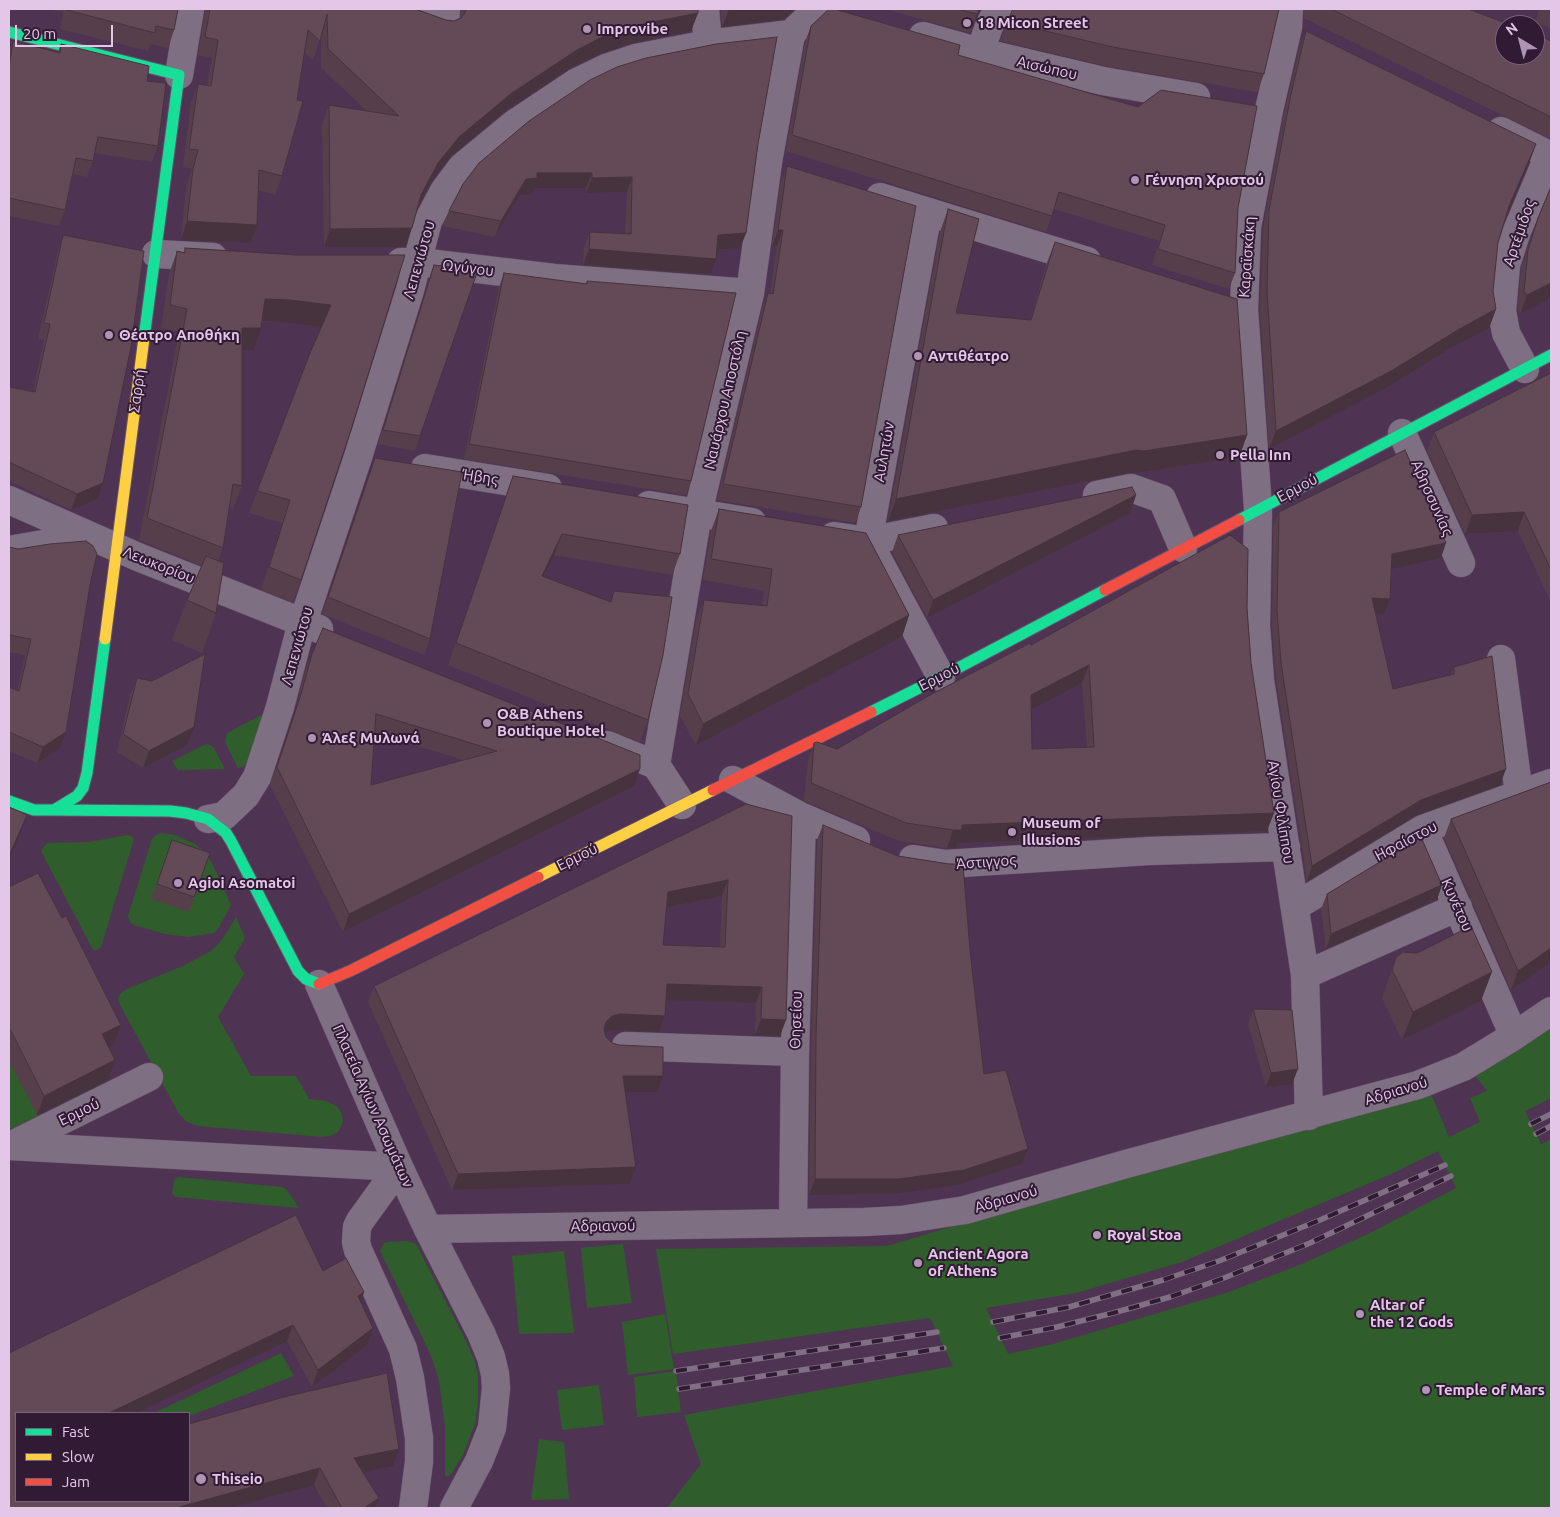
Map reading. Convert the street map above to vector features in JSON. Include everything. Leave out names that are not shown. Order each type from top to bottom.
[{"type":"street","name":"Σαρρή","points":[[86,773],[179,75],[190,9]]},
{"type":"street","points":[[404,9],[445,24],[446,9]]},
{"type":"street","points":[[704,9],[708,44]]},
{"type":"street","points":[[980,52],[989,26],[998,9]]},
{"type":"street","points":[[791,34],[828,10]]},
{"type":"street","points":[[1288,18],[1314,40]]},
{"type":"street","name":"Καραϊσκάκη","points":[[1258,509],[1244,310],[1247,228],[1288,18]]},
{"type":"street","name":"Αισώπου","points":[[895,28],[980,52],[1103,81],[1269,110]]},
{"type":"street","points":[[9,32],[179,75]]},
{"type":"street","name":"Λεπενιώτου","points":[[208,811],[246,795],[257,777],[280,706],[303,622],[358,457],[419,262],[428,222],[444,190],[462,167],[514,124],[577,82],[606,68],[636,58],[708,44],[791,34]]},
{"type":"street","name":"Ναυάρχου Αποστόλη","points":[[656,766],[698,513],[778,165],[791,34]]},
{"type":"street","points":[[1480,121],[1550,155]]},
{"type":"street","name":"Αρτέμιδος","points":[[1525,369],[1506,333],[1502,311],[1506,265],[1517,231],[1550,155]]},
{"type":"street","points":[[853,188],[1113,269]]},
{"type":"street","name":"Αυλητών","points":[[868,542],[928,212]]},
{"type":"street","points":[[156,254],[242,259]]},
{"type":"street","name":"Ωγύγου","points":[[380,262],[419,262],[554,278],[750,293]]},
{"type":"street","points":[[1216,301],[1244,310]]},
{"type":"street","name":"Ερμού","points":[[314,974],[350,971],[941,677],[1182,548],[1551,355]]},
{"type":"street","name":"Αβησσυνίας","points":[[1402,433],[1461,563]]},
{"type":"street","name":"Ήβης","points":[[358,457],[572,492]]},
{"type":"street","points":[[1073,500],[1131,488],[1162,499],[1182,548]]},
{"type":"street","name":"Λεωκορίου","points":[[9,500],[116,548],[339,637]]},
{"type":"street","points":[[621,500],[774,526]]},
{"type":"street","name":"Αγίου Φιλίππου","points":[[1258,509],[1256,626],[1260,680],[1296,906],[1305,975],[1309,1116]]},
{"type":"street","points":[[811,532],[868,542],[956,524]]},
{"type":"street","points":[[9,550],[88,536]]},
{"type":"street","points":[[868,542],[941,677]]},
{"type":"street","points":[[1501,659],[1519,794]]},
{"type":"street","points":[[584,736],[656,766],[682,805]]},
{"type":"street","points":[[86,773],[95,786]]},
{"type":"street","points":[[49,810],[77,796],[82,788],[86,773]]},
{"type":"street","name":"Άστιγγος","points":[[733,780],[802,817],[882,851],[895,856],[946,864],[1149,851],[1286,847]]},
{"type":"street","name":"Ηφαίστου","points":[[1296,906],[1423,828],[1551,783]]},
{"type":"street","points":[[119,800],[208,811],[240,833],[254,860]]},
{"type":"street","points":[[9,801],[23,807],[49,810],[170,811],[186,813],[208,811]]},
{"type":"street","points":[[208,811],[231,842],[298,971],[306,979],[314,974]]},
{"type":"street","name":"Θησείου","points":[[792,1223],[802,817]]},
{"type":"street","name":"Κυνέτου","points":[[1423,828],[1514,1036]]},
{"type":"street","points":[[1305,975],[1458,907]]},
{"type":"street","name":"Πλατεία Αγίων Ασωμάτων","points":[[314,974],[399,1167],[491,1357],[495,1374],[495,1404],[492,1428],[479,1461],[454,1508]]},
{"type":"street","name":"Αδριανού","points":[[428,1229],[901,1220],[965,1210],[1126,1164],[1392,1093],[1444,1076],[1463,1067],[1551,1011]]},
{"type":"street","points":[[614,1046],[795,1052]]},
{"type":"street","name":"Ερμού","points":[[9,1146],[149,1077]]},
{"type":"street","points":[[9,1146],[399,1167]]},
{"type":"street","points":[[399,1167],[360,1221],[357,1227],[356,1242],[403,1349],[410,1378],[419,1438],[419,1462],[413,1508]]},
{"type":"green space","points":[[271,710],[250,764],[238,768],[225,742],[227,733]]},
{"type":"green space","points":[[206,744],[214,748],[225,769],[178,770],[172,761]]},
{"type":"green space","points":[[161,833],[175,835],[195,844],[203,850],[212,863],[231,905],[214,933],[188,937],[165,934],[134,925],[130,922],[128,916],[152,839]]},
{"type":"green space","points":[[128,835],[134,839],[101,947],[95,951],[41,851],[47,843],[89,842]]},
{"type":"green space","points":[[236,917],[245,938],[234,957],[244,974],[218,1017],[251,1076],[296,1076],[309,1099],[326,1101],[338,1107],[343,1122],[338,1132],[330,1136],[322,1137],[198,1126],[187,1122],[179,1114],[119,1003],[118,998],[127,989],[185,965],[211,951],[222,940]]},
{"type":"green space","name":"Ancient Agora of Athens","points":[[1551,1017],[1551,1098],[1525,1111],[1541,1144],[1551,1139],[1551,1508],[667,1508],[701,1464],[684,1415],[953,1366],[930,1318],[673,1354],[656,1249],[887,1246],[1427,1084],[1449,1137],[1480,1122],[1470,1098],[1487,1091],[1471,1070]],"holes":[[[1438,1151],[1456,1188],[1370,1233],[1302,1264],[1226,1293],[1053,1344],[1008,1354],[986,1308],[1076,1293],[1182,1262],[1391,1174]]]},
{"type":"green space","points":[[9,1060],[38,1116],[9,1130]]},
{"type":"green space","points":[[178,1177],[282,1187],[287,1190],[299,1208],[175,1197],[172,1193],[174,1181]]},
{"type":"green space","points":[[407,1241],[416,1244],[466,1341],[475,1362],[478,1376],[478,1402],[475,1424],[463,1455],[452,1473],[447,1477],[445,1475],[445,1427],[439,1380],[431,1356],[380,1251],[384,1243]]},
{"type":"green space","points":[[623,1244],[632,1303],[587,1308],[581,1248]]},
{"type":"green space","points":[[564,1251],[574,1333],[519,1334],[512,1256]]},
{"type":"green space","points":[[665,1314],[674,1369],[628,1375],[622,1322]]},
{"type":"green space","points":[[281,1353],[294,1376],[190,1416],[190,1412],[156,1412]]},
{"type":"green space","points":[[676,1371],[681,1412],[637,1417],[634,1377]]},
{"type":"green space","points":[[599,1385],[604,1425],[562,1430],[557,1390]]},
{"type":"green space","points":[[539,1439],[564,1442],[569,1499],[531,1500]]},
{"type":"building","points":[[67,9],[178,9],[174,30],[156,26],[155,33]]},
{"type":"building","points":[[210,9],[415,9],[454,21],[461,18],[466,9],[698,9],[698,13],[638,25],[606,35],[577,50],[512,93],[459,137],[438,163],[421,195],[412,228],[330,229],[329,105],[399,116],[328,49],[327,14],[320,41],[308,30],[297,100],[303,101],[282,176],[259,170],[257,225],[187,221],[193,169],[198,150],[189,149],[198,84],[211,86],[218,40],[205,37]]},
{"type":"building","points":[[829,9],[960,45],[958,55],[1138,107],[1161,90],[1257,106],[1238,208],[1235,273],[1158,249],[1165,225],[1059,192],[1052,216],[792,135],[811,26]]},
{"type":"building","points":[[957,9],[979,9],[977,14]]},
{"type":"building","points":[[1013,9],[1279,9],[1264,74],[1113,47],[1007,22]]},
{"type":"building","points":[[1331,9],[1468,9],[1495,19],[1495,65],[1545,65],[1545,38],[1551,41],[1551,117]]},
{"type":"building","points":[[1306,31],[1536,144],[1509,206],[1498,242],[1493,291],[1496,309],[1393,370],[1276,431],[1267,291],[1269,210],[1291,94]]},
{"type":"building","points":[[777,37],[758,144],[746,233],[718,235],[716,259],[589,249],[590,232],[631,234],[632,177],[592,178],[592,173],[537,173],[537,178],[526,179],[501,221],[449,211],[463,184],[479,163],[529,121],[590,80],[617,67],[646,58],[716,44]]},
{"type":"building","points":[[13,41],[60,53],[61,44],[149,66],[147,81],[166,83],[158,146],[98,137],[93,161],[76,158],[65,210],[9,198],[9,68]]},
{"type":"building","points":[[787,166],[916,206],[861,507],[723,484],[768,293],[773,294],[783,230],[778,230]]},
{"type":"building","points":[[1551,187],[1551,283],[1527,295],[1524,292],[1528,250],[1538,218]]},
{"type":"building","points":[[948,209],[979,219],[956,313],[1031,320],[1055,242],[1237,299],[1247,435],[1144,451],[1136,450],[896,499]]},
{"type":"building","points":[[63,235],[144,251],[131,347],[103,483],[77,494],[9,462],[9,387],[35,392],[50,324],[44,323]]},
{"type":"building","points":[[185,248],[297,255],[405,255],[351,430],[301,580],[269,567],[290,500],[257,491],[310,353],[331,305],[265,299],[261,328],[242,328],[242,486],[233,484],[223,548],[147,518],[187,309],[170,305],[177,251],[185,253]]},
{"type":"building","points":[[434,265],[478,270],[420,436],[383,430]]},
{"type":"building","points":[[504,273],[587,284],[587,281],[736,293],[691,481],[469,444]]},
{"type":"building","points":[[1551,373],[1551,570],[1524,512],[1472,515],[1434,432]]},
{"type":"building","points":[[1405,450],[1446,543],[1392,554],[1390,599],[1372,598],[1393,689],[1454,674],[1454,667],[1492,656],[1506,769],[1421,800],[1312,866],[1281,663],[1277,610],[1279,512]]},
{"type":"building","points":[[375,458],[462,472],[430,639],[328,597]]},
{"type":"building","points":[[513,476],[688,505],[680,554],[562,534],[542,576],[611,602],[614,591],[672,597],[663,655],[648,720],[456,643]]},
{"type":"building","points":[[1132,487],[1136,495],[933,600],[898,535]]},
{"type":"building","points":[[719,509],[866,533],[909,615],[703,724],[688,694],[704,600],[767,606],[772,569],[711,559]]},
{"type":"building","points":[[1230,535],[1248,549],[1247,608],[1251,663],[1274,813],[962,825],[962,830],[953,830],[906,823],[811,783],[814,743],[817,742],[837,749],[930,695],[1030,643],[1031,645]],"holes":[[[1089,665],[1094,747],[1032,749],[1031,695]]]},
{"type":"building","points":[[86,541],[93,546],[97,554],[90,585],[66,732],[43,747],[9,732],[9,687],[19,691],[31,639],[9,635],[9,547],[18,549]]},
{"type":"building","points":[[206,556],[224,563],[216,613],[187,600]]},
{"type":"building","points":[[323,628],[640,755],[640,769],[349,914],[277,767],[312,654]],"holes":[[[376,714],[497,751],[371,785]]]},
{"type":"building","points":[[205,654],[194,727],[149,751],[123,734],[137,678],[152,681]]},
{"type":"building","points":[[1551,782],[1551,948],[1518,971],[1451,819]]},
{"type":"building","points":[[746,804],[792,816],[786,1020],[761,1019],[762,987],[667,984],[665,1016],[620,1014],[612,1016],[606,1022],[604,1029],[606,1037],[612,1043],[663,1047],[663,1076],[623,1076],[636,1167],[458,1174],[374,986]],"holes":[[[728,880],[725,947],[663,945],[668,892]]]},
{"type":"building","points":[[9,807],[27,815],[9,856]]},
{"type":"building","points":[[823,825],[898,856],[949,864],[963,864],[970,950],[984,1074],[1006,1070],[1028,1149],[964,1170],[899,1179],[815,1179],[816,1037]]},
{"type":"building","points":[[1421,837],[1442,885],[1331,934],[1327,894]]},
{"type":"building","name":"Agioi Asomatoi","points":[[172,840],[210,853],[194,897],[157,884]]},
{"type":"building","points":[[38,873],[62,918],[66,916],[121,1025],[102,1034],[115,1060],[44,1096],[9,1027],[9,887]]},
{"type":"building","points":[[1471,926],[1492,972],[1413,1012],[1392,970],[1396,957],[1403,952],[1417,953]]},
{"type":"building","points":[[1253,1009],[1292,1010],[1298,1069],[1271,1073]]},
{"type":"building","points":[[296,1215],[323,1271],[346,1258],[364,1292],[358,1296],[373,1328],[318,1370],[293,1325],[111,1412],[15,1412],[15,1502],[190,1502],[190,1424],[284,1397],[387,1373],[399,1449],[354,1458],[379,1498],[364,1508],[342,1508],[320,1468],[176,1508],[9,1508],[9,1353]]},
{"type":"railway","points":[[1531,1124],[1551,1114]]},
{"type":"railway","points":[[1536,1134],[1551,1126]]},
{"type":"railway","points":[[993,1322],[1069,1307],[1163,1280],[1219,1261],[1320,1220],[1445,1165]]},
{"type":"railway","points":[[1000,1338],[1057,1327],[1113,1313],[1170,1297],[1224,1278],[1310,1243],[1451,1176]]},
{"type":"railway","points":[[676,1371],[937,1332]]},
{"type":"railway","points":[[679,1389],[944,1348]]},
{"type":"traffic: fast","points":[[9,32],[179,75],[144,338]]},
{"type":"traffic: fast","points":[[1239,520],[1551,355]]},
{"type":"traffic: fast","points":[[871,712],[1105,590]]},
{"type":"traffic: fast","points":[[9,801],[34,810],[54,810],[77,796],[83,788],[87,773],[105,639]]},
{"type":"traffic: fast","points":[[54,810],[170,811],[208,819],[226,833],[231,841],[298,971],[306,979],[319,984]]},
{"type":"traffic: slow","points":[[105,639],[144,338]]},
{"type":"traffic: slow","points":[[538,877],[713,790]]},
{"type":"traffic: jam","points":[[1105,590],[1239,520]]},
{"type":"traffic: jam","points":[[713,790],[871,712]]},
{"type":"traffic: jam","points":[[319,984],[350,971],[538,877]]},
{"type":"place","name":"18 Micon Street","points":[[967,23]]},
{"type":"place","name":"Improvibe","points":[[587,29]]},
{"type":"place","name":"Γέννηση Χριστού","points":[[1135,180]]},
{"type":"place","name":"Θέατρο Αποθήκη","points":[[109,335]]},
{"type":"place","name":"Αντιθέατρο","points":[[918,356]]},
{"type":"place","name":"Pella Inn","points":[[1220,455]]},
{"type":"place","name":"O&B Athens Boutique Hotel","points":[[487,723]]},
{"type":"place","name":"Άλεξ Μυλωνά","points":[[312,738]]},
{"type":"place","name":"Museum of Illusions","points":[[1012,832]]},
{"type":"place","name":"Agioi Asomatoi","points":[[178,883]]},
{"type":"place","name":"Royal Stoa","points":[[1097,1235]]},
{"type":"place","name":"Ancient Agora of Athens","points":[[918,1263]]},
{"type":"place","name":"Altar of the 12 Gods","points":[[1360,1314]]},
{"type":"place","name":"Temple of Mars","points":[[1426,1390]]},
{"type":"place","name":"Thiseio","points":[[201,1479]]}]
